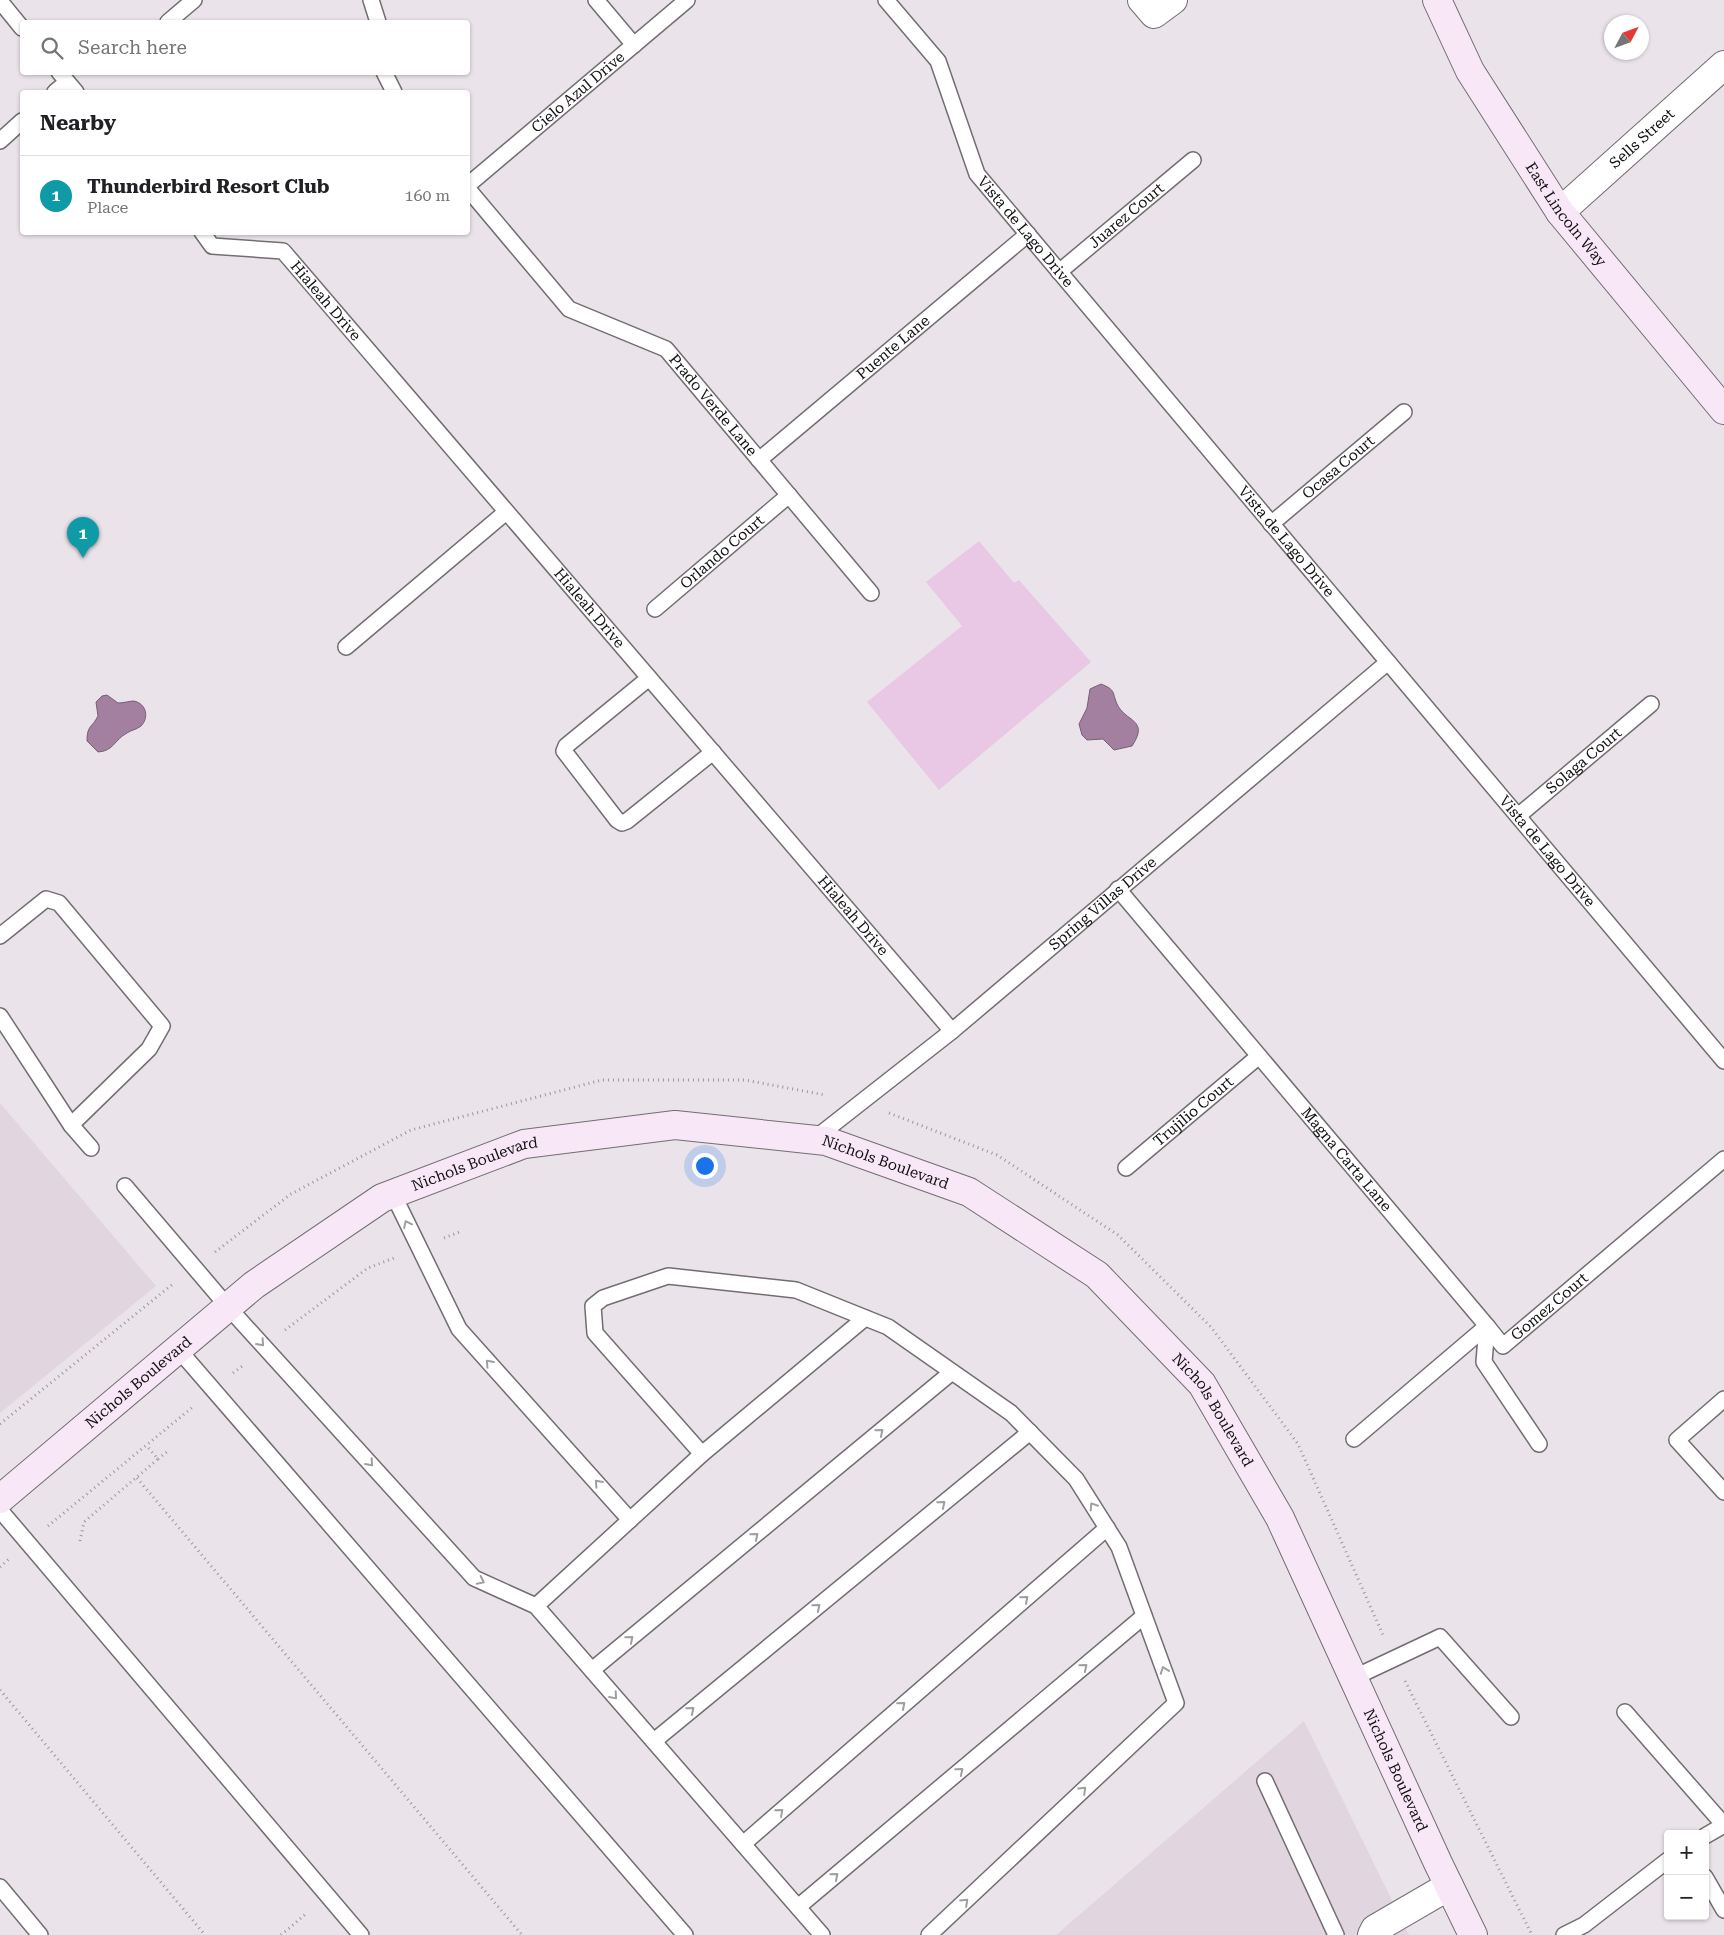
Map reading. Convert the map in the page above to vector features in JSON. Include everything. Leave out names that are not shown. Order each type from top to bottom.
[{"type":"street","name":"East Lincoln Way","points":[[1438,0],[1470,71],[1560,212],[1724,410]]},
{"type":"street","name":"Sells Street","points":[[1560,212],[1724,65]]},
{"type":"street","name":"Nichols Boulevard","points":[[0,1499],[254,1284],[382,1198],[524,1144],[675,1125],[826,1141],[969,1192],[1097,1275],[1202,1384],[1280,1518],[1473,1935]]},
{"type":"street","points":[[1372,1935],[1375,1929],[1449,1886]]},
{"type":"lane","points":[[170,20],[194,0]]},
{"type":"lane","points":[[371,0],[377,20]]},
{"type":"lane","points":[[596,0],[634,45]]},
{"type":"lane","name":"Cielo Azul Drive","points":[[470,183],[687,0]]},
{"type":"lane","name":"Vista de Lago Drive","points":[[886,0],[938,61],[977,174],[1724,1061]]},
{"type":"lane","points":[[0,1],[20,26]]},
{"type":"lane","points":[[386,75],[393,90]]},
{"type":"lane","points":[[0,141],[20,123]]},
{"type":"lane","name":"Juarez Court","points":[[1059,272],[1193,160]]},
{"type":"lane","name":"Prado Verde Lane","points":[[470,191],[569,309],[666,349],[871,593]]},
{"type":"lane","name":"Puente Lane","points":[[759,460],[1028,234]]},
{"type":"lane","name":"Hialeah Drive","points":[[204,235],[212,246],[283,252],[952,1031]]},
{"type":"lane","name":"Ocasa Court","points":[[1272,524],[1404,412]]},
{"type":"lane","name":"Orlando Court","points":[[655,609],[789,496]]},
{"type":"lane","points":[[346,647],[506,512]]},
{"type":"lane","name":"Spring Villas Drive","points":[[813,1140],[952,1031],[1388,662]]},
{"type":"lane","points":[[649,678],[566,746],[564,751],[617,820],[622,823],[628,821],[713,752]]},
{"type":"lane","name":"Solaga Court","points":[[1518,816],[1651,704]]},
{"type":"lane","name":"Magna Carta Lane","points":[[1118,889],[1487,1326]]},
{"type":"lane","points":[[0,936],[46,900],[59,903],[162,1026],[149,1049],[71,1125]]},
{"type":"lane","points":[[0,1016],[71,1125],[92,1148]]},
{"type":"lane","name":"Trujilio Court","points":[[1126,1168],[1259,1056]]},
{"type":"lane","name":"Gomez Court","points":[[1354,1439],[1487,1326],[1503,1346],[1724,1159]]},
{"type":"lane","points":[[125,1186],[228,1307],[474,1578],[536,1606],[822,1935]]},
{"type":"lane","points":[[393,1194],[459,1330],[630,1520]]},
{"type":"lane","points":[[702,1454],[596,1334],[593,1306],[603,1298],[668,1276],[796,1290],[888,1327],[1011,1413],[1076,1479],[1119,1546],[1176,1703],[929,1935]]},
{"type":"lane","points":[[536,1606],[702,1454],[864,1318]]},
{"type":"lane","points":[[1487,1326],[1484,1362],[1539,1444]]},
{"type":"lane","points":[[178,1349],[686,1935]]},
{"type":"lane","points":[[592,1670],[952,1372]]},
{"type":"lane","points":[[1724,1399],[1677,1440],[1724,1492]]},
{"type":"lane","points":[[654,1742],[1030,1432]]},
{"type":"lane","points":[[0,1510],[361,1935]]},
{"type":"lane","points":[[743,1844],[1107,1528]]},
{"type":"lane","points":[[798,1907],[1144,1616]]},
{"type":"lane","points":[[1353,1678],[1440,1637],[1511,1717]]},
{"type":"lane","points":[[1625,1712],[1724,1825],[1709,1834]]},
{"type":"lane","points":[[1265,1781],[1336,1935]]},
{"type":"lane","points":[[1564,1935],[1584,1925],[1664,1863]]},
{"type":"lane","points":[[1709,1884],[1724,1910]]},
{"type":"lane","points":[[0,1887],[40,1935]]},
{"type":"path","points":[[0,1424],[92,1347],[291,1194],[411,1130],[602,1080],[745,1080],[860,1102],[997,1156],[1118,1236],[1211,1327],[1298,1444],[1385,1640]]},
{"type":"path","points":[[146,1445],[158,1459]]},
{"type":"path","points":[[80,1541],[84,1522],[168,1451]]},
{"type":"path","points":[[138,1478],[522,1935]]},
{"type":"path","points":[[0,1690],[205,1935]]},
{"type":"path","points":[[1412,1694],[1532,1935]]},
{"type":"path","points":[[281,1935],[328,1896]]},
{"type":"shaded area","points":[[979,541],[1014,583],[1019,580],[1091,662],[939,790],[867,702],[962,626],[926,582]]},
{"type":"shaded area","points":[[1101,684],[1111,690],[1121,710],[1137,726],[1137,737],[1132,746],[1114,750],[1103,739],[1087,740],[1082,735],[1079,724],[1087,708],[1090,689]]},
{"type":"shaded area","points":[[107,695],[118,703],[134,701],[142,705],[146,715],[141,726],[123,736],[107,750],[98,752],[87,741],[87,736],[89,729],[98,716],[96,702],[102,696]]},
{"type":"shaded area","points":[[0,1103],[156,1286],[0,1413]]},
{"type":"shaded area","points":[[1304,1721],[1409,1935],[1056,1935]]},
{"type":"place","name":"Thunderbird Resort Club","points":[[83,558]]}]
